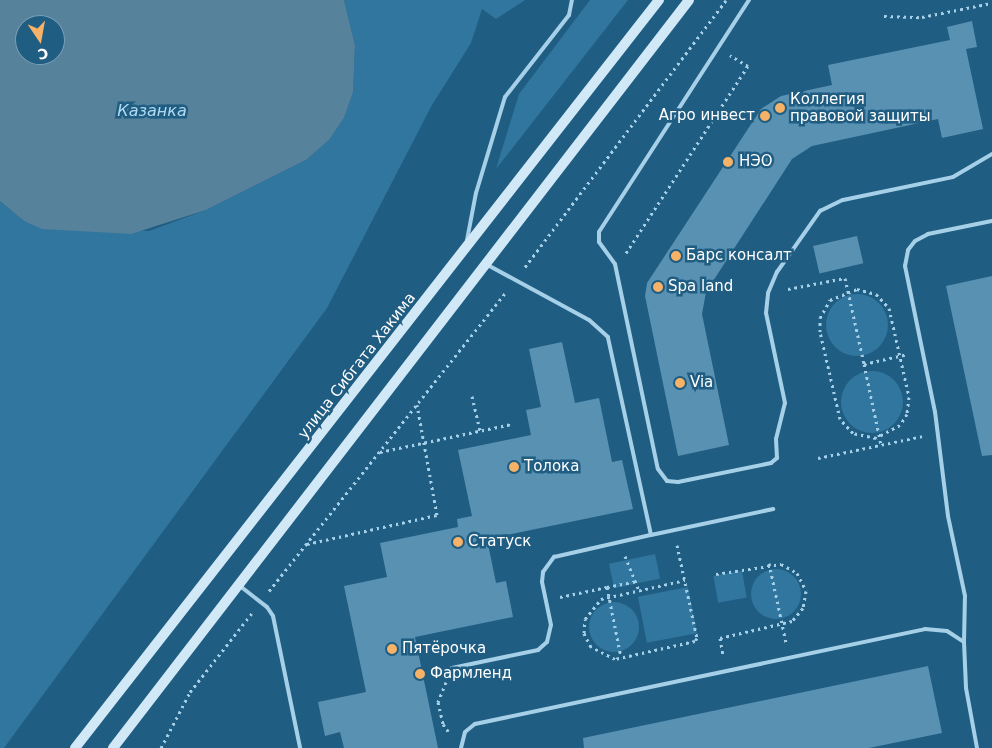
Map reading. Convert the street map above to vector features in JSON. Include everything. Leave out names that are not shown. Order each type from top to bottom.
[{"type":"main road","name":"улица Сибгата Хакима","points":[[75,748],[465,251],[659,0]]},
{"type":"main road","points":[[113,748],[690,0]]},
{"type":"lane","points":[[465,251],[476,193],[505,97],[568,15],[572,0]]},
{"type":"lane","points":[[749,0],[600,227],[600,242],[616,269],[658,469],[663,478],[672,483],[771,463],[777,458],[776,439],[785,404],[766,313],[768,293],[777,272],[820,211],[843,200],[953,176],[992,154]]},
{"type":"lane","points":[[977,748],[967,697],[964,642],[965,596],[947,509],[939,433],[905,266],[908,250],[915,241],[928,234],[992,221]]},
{"type":"lane","points":[[485,264],[589,320],[608,337],[651,535]]},
{"type":"lane","points":[[452,668],[538,650],[551,635],[543,572],[554,557],[773,509]]},
{"type":"lane","points":[[238,585],[261,602],[273,616],[300,748]]},
{"type":"lane","points":[[461,748],[465,732],[475,724],[925,628],[947,631],[964,642]]},
{"type":"path","points":[[161,748],[190,692],[515,281],[726,0]]},
{"type":"path","points":[[884,16],[922,17],[992,3]]},
{"type":"path","points":[[616,269],[748,66],[739,61]]},
{"type":"path","points":[[768,293],[844,277],[881,445]]},
{"type":"path","points":[[848,290],[868,291],[884,301],[893,317],[901,356],[908,409],[900,425],[879,437],[853,433],[840,419],[822,341],[819,324],[824,308],[848,290]]},
{"type":"path","points":[[864,364],[901,356]]},
{"type":"path","points":[[472,396],[480,431]]},
{"type":"path","points":[[307,544],[437,515],[417,405]]},
{"type":"path","points":[[380,452],[512,424]]},
{"type":"path","points":[[818,458],[939,433]]},
{"type":"path","points":[[674,530],[684,580],[695,642],[621,657],[598,653],[584,633],[587,612],[608,596],[684,580]]},
{"type":"path","points":[[625,553],[639,590]]},
{"type":"path","points":[[769,564],[782,625]]},
{"type":"path","points":[[716,574],[769,564],[781,564],[798,572],[806,591],[798,615],[782,625],[720,638],[726,670]]},
{"type":"path","points":[[546,600],[637,581]]},
{"type":"path","points":[[607,587],[621,657]]},
{"type":"path","points":[[441,716],[438,699],[452,668]]},
{"type":"shaded area","points":[[344,0],[525,0],[496,19],[482,9],[471,43],[432,105],[327,308],[4,748],[0,748],[0,201],[24,221],[149,231],[206,210],[306,160],[329,140],[344,118],[353,91],[355,45]]},
{"type":"shaded area","points":[[590,0],[628,0],[496,169],[519,94]]},
{"type":"shaded area","points":[[857,294],[869,297],[879,303],[885,313],[888,325],[885,337],[879,347],[869,353],[857,356],[845,353],[835,347],[829,337],[826,325],[829,313],[835,303],[845,297]]},
{"type":"shaded area","points":[[872,371],[884,374],[894,380],[900,390],[903,402],[900,414],[894,424],[884,430],[872,433],[860,430],[850,424],[844,414],[841,402],[844,390],[850,380],[860,374]]},
{"type":"shaded area","points":[[655,554],[660,578],[614,588],[609,564]]},
{"type":"shaded area","points":[[776,569],[785,571],[796,580],[801,594],[799,603],[790,614],[776,619],[767,617],[756,608],[751,594],[753,585],[762,574]]},
{"type":"shaded area","points":[[742,571],[747,598],[718,603],[713,576]]},
{"type":"shaded area","points":[[688,587],[697,633],[647,643],[638,597]]},
{"type":"shaded area","points":[[614,602],[628,606],[635,613],[639,627],[635,641],[628,648],[614,652],[600,648],[593,641],[589,627],[593,613],[600,606]]},
{"type":"water","name":"Казанка","points":[[0,0],[344,0],[355,45],[353,92],[344,118],[329,140],[306,160],[206,210],[131,234],[42,229],[24,221],[0,201]]},
{"type":"building","points":[[972,21],[977,47],[966,49],[983,129],[942,138],[938,119],[812,146],[792,159],[706,292],[702,314],[729,445],[678,456],[645,296],[647,283],[761,109],[781,96],[832,85],[828,65],[950,40],[947,27]]},
{"type":"building","points":[[857,236],[863,263],[819,273],[813,246]]},
{"type":"building","points":[[992,276],[992,455],[982,456],[946,286]]},
{"type":"building","points":[[562,342],[575,403],[599,398],[612,462],[622,460],[633,509],[487,539],[496,583],[506,581],[513,617],[415,637],[438,748],[344,748],[340,732],[325,736],[318,702],[366,692],[344,586],[387,577],[380,543],[458,527],[457,519],[472,516],[458,450],[531,435],[526,410],[541,407],[529,349]]},
{"type":"building","points":[[928,666],[942,733],[869,748],[584,748],[583,738]]},
{"type":"place","name":"Коллегия правовой защиты","points":[[780,108]]},
{"type":"place","name":"Агро инвест","points":[[765,116]]},
{"type":"place","name":"НЭО","points":[[728,162]]},
{"type":"place","name":"Барс консалт","points":[[676,256]]},
{"type":"place","name":"Spa land","points":[[658,287]]},
{"type":"place","name":"Via","points":[[680,383]]},
{"type":"place","name":"Толока","points":[[514,467]]},
{"type":"place","name":"Статуск","points":[[458,542]]},
{"type":"place","name":"Пятёрочка","points":[[392,649]]},
{"type":"place","name":"Фармленд","points":[[420,674]]}]
